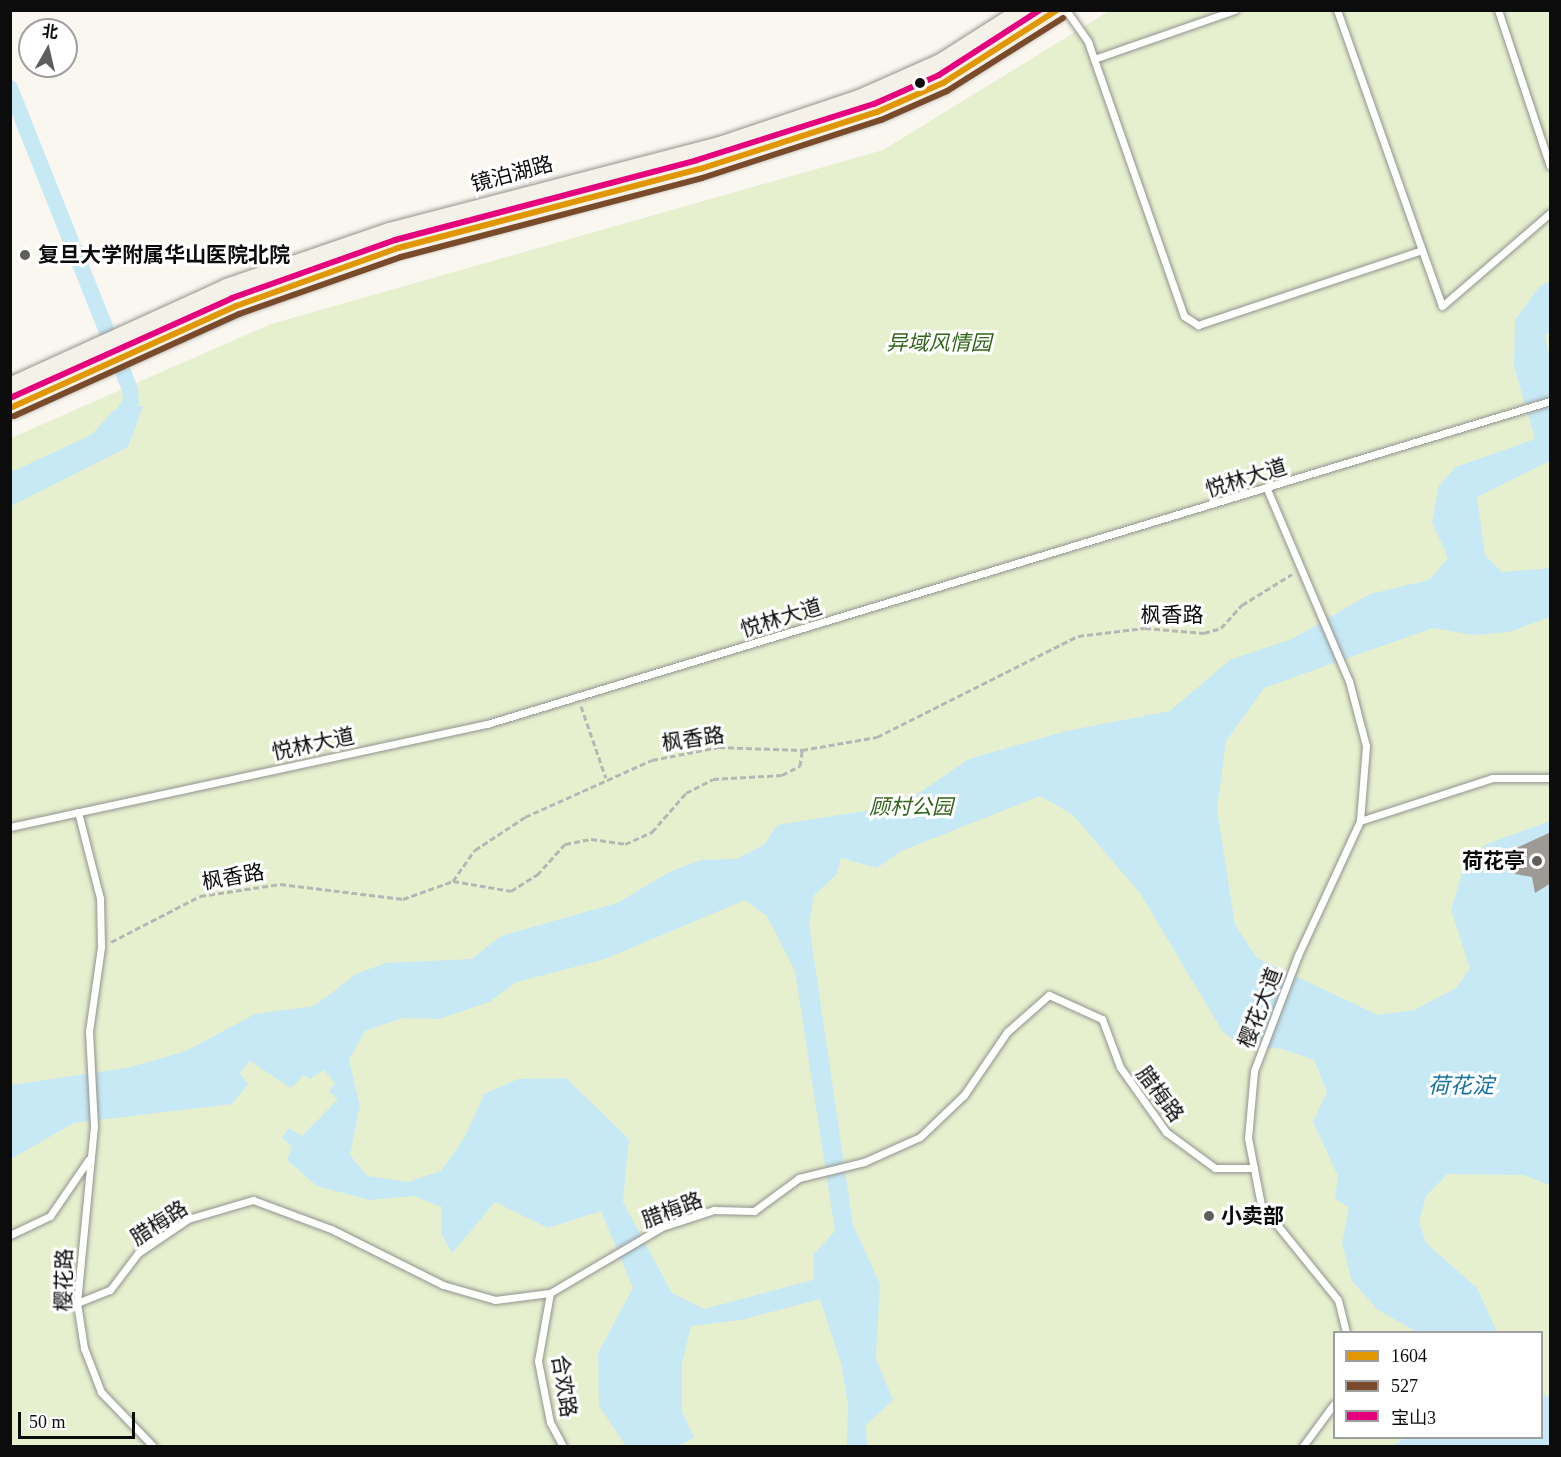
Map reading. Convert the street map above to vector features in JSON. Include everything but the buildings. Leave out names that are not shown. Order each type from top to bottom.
[{"type":"street","name":"镜泊湖路","points":[[10,388],[125,331],[390,233],[720,147],[860,100],[940,64],[1026,10]]},
{"type":"street","name":"镜泊湖路","points":[[10,408],[134,349],[398,248],[700,169],[877,112],[942,83],[1058,10]]},
{"type":"lane","points":[[1066,10],[1094,59],[1184,316],[1198,326],[1422,250]]},
{"type":"lane","points":[[1094,59],[1235,10]]},
{"type":"lane","points":[[1337,10],[1442,306],[1551,213]]},
{"type":"lane","points":[[1498,10],[1551,166]]},
{"type":"lane","name":"悦林大道","points":[[10,827],[487,724],[1551,401]]},
{"type":"lane","points":[[1267,489],[1299,571]]},
{"type":"lane","name":"樱花大道","points":[[1299,571],[1318,618],[1349,681],[1366,746],[1360,821],[1298,955],[1254,1071],[1248,1138],[1261,1205],[1338,1300],[1346,1331]]},
{"type":"lane","points":[[1360,821],[1492,778],[1551,778]]},
{"type":"lane","name":"樱花路","points":[[78,812],[100,898],[101,947],[89,1067],[94,1126],[77,1303],[84,1348],[102,1392],[153,1446]]},
{"type":"lane","name":"腊梅路","points":[[77,1303],[110,1290],[138,1253],[188,1219],[253,1200],[382,1254],[443,1285],[495,1300],[550,1293],[662,1227],[714,1210],[754,1211],[799,1178],[864,1162],[920,1137],[964,1095],[1006,1032],[1049,995],[1102,1019],[1120,1067],[1166,1132],[1215,1168],[1254,1168]]},
{"type":"lane","points":[[10,1235],[57,1209],[91,1154]]},
{"type":"lane","name":"合欢路","points":[[550,1293],[538,1361],[550,1422],[563,1446]]},
{"type":"lane","points":[[1303,1446],[1333,1407]]},
{"type":"path","name":"枫香路","points":[[101,947],[200,896],[280,884],[403,899],[453,881],[475,850],[535,812],[606,778],[652,760],[719,747],[802,750],[877,737],[1078,636],[1145,628],[1204,633],[1221,628],[1242,605],[1299,571]]},
{"type":"path","points":[[577,697],[606,778]]},
{"type":"path","points":[[453,881],[511,891],[537,875],[565,844],[591,839],[625,844],[652,832],[686,793],[713,779],[782,775],[800,766],[802,750]]},
{"type":"green space","name":"顾村公园","points":[[1109,11],[1550,11],[1550,1446],[11,1446],[11,438],[271,324],[883,150]]},
{"type":"water","name":"荷花淀","points":[[1550,281],[1550,332],[1545,336],[1550,359],[1550,461],[1477,497],[1485,555],[1502,572],[1550,568],[1550,617],[1509,632],[1473,635],[1433,628],[1264,688],[1226,741],[1217,809],[1235,925],[1257,958],[1378,1015],[1415,1010],[1456,988],[1470,968],[1451,910],[1466,860],[1487,844],[1550,821],[1550,1185],[1523,1175],[1447,1174],[1426,1196],[1419,1222],[1426,1243],[1477,1288],[1497,1331],[1415,1331],[1378,1310],[1352,1281],[1342,1243],[1349,1208],[1335,1198],[1338,1176],[1313,1122],[1327,1092],[1314,1060],[1282,1049],[1239,1044],[1223,1032],[1140,893],[1073,815],[1040,796],[901,851],[877,868],[841,858],[836,875],[814,895],[809,924],[853,1225],[880,1284],[876,1359],[893,1400],[866,1425],[867,1446],[847,1446],[848,1405],[841,1363],[820,1299],[741,1320],[691,1326],[682,1363],[682,1412],[694,1438],[678,1446],[626,1446],[599,1406],[598,1353],[633,1288],[601,1211],[548,1228],[495,1202],[452,1253],[441,1233],[442,1207],[414,1196],[370,1200],[317,1186],[287,1160],[292,1146],[282,1138],[288,1128],[302,1136],[338,1099],[329,1092],[335,1083],[324,1070],[310,1079],[304,1075],[291,1088],[250,1061],[240,1073],[248,1084],[232,1104],[74,1123],[11,1159],[11,1085],[127,1068],[186,1051],[255,1014],[314,1006],[358,973],[386,963],[472,959],[501,936],[617,903],[671,871],[701,860],[736,859],[765,844],[777,825],[901,805],[969,759],[1066,731],[1170,711],[1230,660],[1292,639],[1370,594],[1429,580],[1448,558],[1432,522],[1439,485],[1456,467],[1535,439],[1514,366],[1515,320],[1539,287]],"holes":[[[745,900],[767,916],[795,971],[835,1231],[814,1254],[813,1280],[704,1309],[672,1293],[623,1202],[629,1139],[566,1078],[518,1079],[484,1094],[465,1137],[441,1171],[408,1182],[367,1176],[350,1155],[360,1106],[349,1060],[365,1031],[402,1018],[439,1019],[489,1002],[517,982],[605,959]]]},
{"type":"water","points":[[143,406],[128,447],[11,506],[11,472],[91,435],[114,410]]},
{"type":"water","points":[[1543,1394],[1550,1397],[1550,1446],[1392,1446],[1403,1439],[1543,1439]]},
{"type":"waterway","points":[[10,88],[130,390],[131,402],[116,425]]},
{"type":"transit line","name":"宝山3","points":[[10,398],[232,298],[395,240],[697,160],[874,104],[939,75],[1040,10]]},
{"type":"transit line","name":"1604","points":[[10,408],[236,306],[398,248],[700,169],[877,112],[943,83],[1057,10]]},
{"type":"transit line","name":"527","points":[[14,416],[239,314],[401,257],[702,178],[881,120],[947,91],[1063,18]]},
{"type":"place","name":"复旦大学附属华山医院北院","points":[[25,255]]},
{"type":"place","name":"荷花亭","points":[[1537,861]]},
{"type":"place","name":"小卖部","points":[[1209,1216]]},
{"type":"park label","name":"异域风情园","points":[[939,343]]}]
